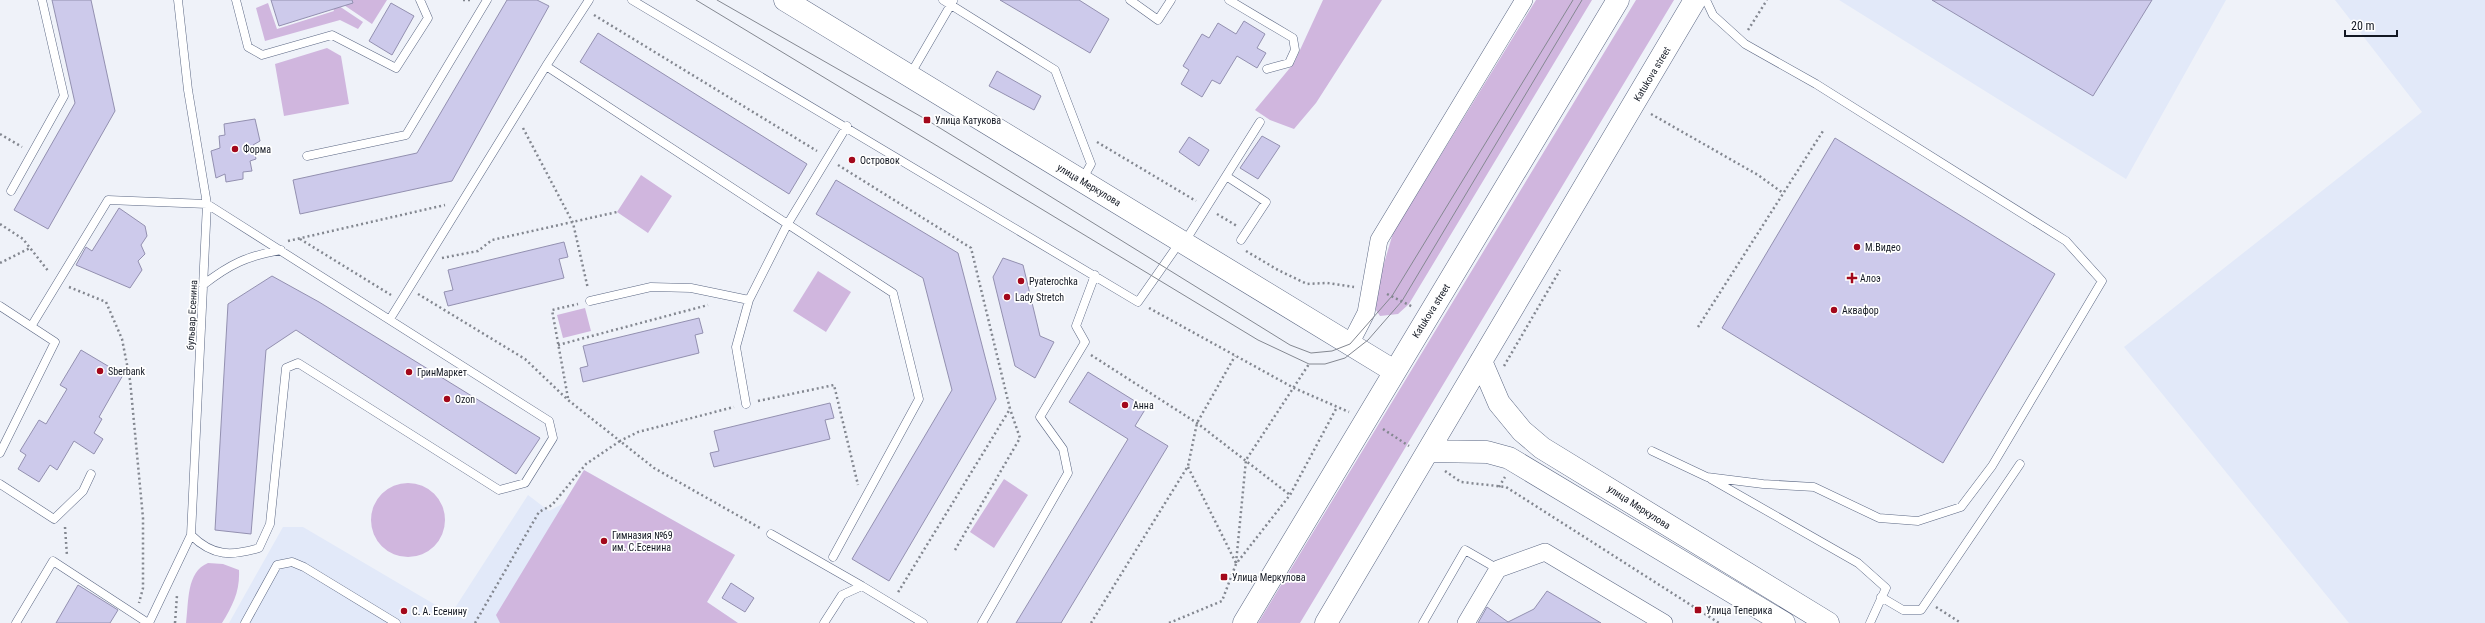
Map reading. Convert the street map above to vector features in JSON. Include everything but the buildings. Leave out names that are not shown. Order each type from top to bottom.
[{"type":"street","name":"улица Меркулова","points":[[785,0],[1394,371]]},
{"type":"street","points":[[1350,344],[1366,313],[1379,240],[1524,0]]},
{"type":"street","name":"Katukova street","points":[[1244,623],[1365,419],[1491,214],[1618,0]]},
{"type":"street","name":"Katukova street","points":[[1326,623],[1696,0]]},
{"type":"street","name":"улица Меркулова","points":[[1481,361],[1499,403],[1522,431],[1542,448],[1828,623]]},
{"type":"street","points":[[1427,454],[1487,452],[1509,458],[1784,623]]},
{"type":"street","points":[[1466,623],[1498,569],[1545,552],[1664,623]]},
{"type":"lane","points":[[11,191],[64,96],[42,0]]},
{"type":"lane","name":"бульвар Есенина","points":[[16,623],[53,562],[149,623],[192,535],[207,204],[188,90],[178,0]]},
{"type":"lane","points":[[236,0],[248,47],[262,55],[332,35],[396,68],[428,18],[420,0]]},
{"type":"lane","points":[[307,156],[406,135],[487,0]]},
{"type":"lane","points":[[390,319],[546,66],[589,0]]},
{"type":"lane","points":[[632,0],[847,126],[1138,302],[1206,207],[1260,122]]},
{"type":"lane","points":[[943,0],[952,2],[1055,70],[1091,164],[1082,180]]},
{"type":"lane","points":[[1130,0],[1158,20],[1171,0]]},
{"type":"lane","points":[[1229,0],[1293,38],[1295,50],[1289,63],[1267,69]]},
{"type":"lane","points":[[1706,0],[1713,15],[1741,41],[1822,89],[2066,241],[2102,281],[1992,466],[1961,507],[1918,521],[1879,518],[1814,487],[1763,484],[1707,477]]},
{"type":"lane","points":[[909,76],[952,2]]},
{"type":"lane","points":[[546,66],[893,293],[920,399],[833,557]]},
{"type":"lane","points":[[746,404],[736,348],[749,300],[787,225],[847,126]]},
{"type":"lane","points":[[1226,176],[1266,202],[1241,240]]},
{"type":"lane","points":[[32,325],[108,200],[207,204],[549,421],[553,438],[524,483],[499,490],[298,363],[286,368],[270,524],[259,548],[237,554],[215,552],[200,544],[192,535]]},
{"type":"lane","points":[[203,286],[227,266],[253,255],[281,250]]},
{"type":"lane","points":[[982,623],[1068,473],[1063,450],[1040,417],[1085,342],[1076,326],[1094,275]]},
{"type":"lane","points":[[590,301],[651,287],[691,288],[749,300]]},
{"type":"lane","points":[[0,306],[32,325],[55,342],[0,453]]},
{"type":"lane","points":[[1652,451],[1707,477],[1858,563],[1886,588],[1870,623]]},
{"type":"lane","points":[[1881,597],[1902,610],[1921,610],[2020,464]]},
{"type":"lane","points":[[0,484],[54,519],[83,491],[91,474]]},
{"type":"lane","points":[[771,534],[923,623]]},
{"type":"lane","points":[[1423,623],[1465,550],[1498,569]]},
{"type":"lane","points":[[245,623],[277,565],[292,562],[304,567],[396,623]]},
{"type":"lane","points":[[824,623],[842,595],[862,586]]},
{"type":"path","points":[[463,0],[473,0]]},
{"type":"path","points":[[1741,41],[1767,0]]},
{"type":"path","points":[[1648,119],[1652,112],[1758,175],[1783,193]]},
{"type":"path","points":[[516,115],[573,223],[590,301],[552,310],[568,400]]},
{"type":"path","points":[[1698,327],[1823,131]]},
{"type":"path","points":[[0,134],[32,153]]},
{"type":"path","points":[[1091,139],[1246,232]]},
{"type":"path","points":[[272,245],[463,201]]},
{"type":"path","points":[[425,262],[478,252],[492,240],[617,212]]},
{"type":"path","points":[[0,224],[23,239],[58,282],[106,302],[122,339],[130,380],[143,518],[143,588],[136,615]]},
{"type":"path","points":[[299,238],[402,301]]},
{"type":"path","points":[[0,263],[30,248]]},
{"type":"path","points":[[1244,249],[1278,270],[1307,284],[1327,283]]},
{"type":"path","points":[[1503,368],[1562,267]]},
{"type":"path","points":[[409,289],[525,359],[568,400],[654,468],[771,534]]},
{"type":"path","points":[[558,346],[736,297]]},
{"type":"path","points":[[1138,302],[1294,388],[1365,419],[1427,454],[1460,482],[1506,487],[1719,623]]},
{"type":"path","points":[[1080,349],[1197,422],[1290,495]]},
{"type":"path","points":[[1091,623],[1188,466],[1197,422],[1235,356]]},
{"type":"path","points":[[1169,623],[1222,601],[1236,564],[1246,460],[1309,364]]},
{"type":"path","points":[[475,623],[539,512],[552,505],[586,464],[620,441],[638,432],[746,404],[834,385],[863,505]]},
{"type":"path","points":[[1236,564],[1290,495],[1337,407]]},
{"type":"path","points":[[955,550],[1020,438],[1010,409]]},
{"type":"path","points":[[1188,466],[1236,564]]},
{"type":"path","points":[[54,519],[65,524],[68,571]]},
{"type":"path","points":[[1927,601],[1961,623]]},
{"type":"shaded area","points":[[330,0],[363,22],[358,29],[340,20],[265,41],[256,8],[268,3],[277,29],[334,11]]},
{"type":"shaded area","points":[[341,0],[387,0],[372,24],[341,3]]},
{"type":"shaded area","points":[[1323,0],[1382,0],[1316,103],[1294,129],[1270,120],[1255,110],[1294,63]]},
{"type":"shaded area","points":[[1536,0],[1592,0],[1409,304],[1398,314],[1380,316],[1372,304],[1393,233]]},
{"type":"shaded area","points":[[1636,0],[1674,0],[1300,623],[1258,623]]},
{"type":"shaded area","points":[[1839,0],[2226,0],[2126,179]]},
{"type":"shaded area","points":[[2335,0],[2485,0],[2485,623],[2349,623],[2124,347],[2422,112]]},
{"type":"shaded area","points":[[327,48],[341,56],[349,104],[284,116],[275,64]]},
{"type":"shaded area","points":[[641,175],[672,196],[648,233],[617,212]]},
{"type":"shaded area","points":[[818,271],[851,292],[826,332],[793,311]]},
{"type":"shaded area","points":[[585,308],[591,331],[563,338],[557,315]]},
{"type":"shaded area","name":"Гимназия №69 им. С.Есенина","points":[[584,470],[735,555],[707,602],[738,623],[229,623],[283,527],[303,527],[451,614],[528,495],[549,511],[564,503]]},
{"type":"shaded area","points":[[584,470],[735,555],[707,602],[738,623],[500,623],[496,615]]},
{"type":"shaded area","points":[[1004,479],[1028,495],[994,548],[970,532]]},
{"type":"shaded area","points":[[401,483],[415,483],[429,489],[439,499],[445,513],[443,534],[439,541],[429,551],[415,557],[401,557],[387,551],[377,541],[371,527],[371,513],[377,499],[387,489]]},
{"type":"shaded area","points":[[208,563],[223,564],[239,570],[235,598],[222,623],[186,623],[188,597],[192,580],[201,567]]},
{"type":"tram line","points":[[696,0],[1258,340],[1309,364],[1325,364],[1345,358],[1368,340],[1402,301],[1582,0]]},
{"type":"tram line","points":[[717,0],[927,120],[1290,345],[1311,353],[1332,351],[1350,344],[1392,296],[1573,0]]},
{"type":"place","name":"Улица Катукова","points":[[927,120]]},
{"type":"place","name":"Форма","points":[[235,149]]},
{"type":"place","name":"Островок","points":[[852,160]]},
{"type":"place","name":"М.Видео","points":[[1857,247]]},
{"type":"place","name":"Алоэ","points":[[1852,278]]},
{"type":"place","name":"Pyaterochka","points":[[1021,281]]},
{"type":"place","name":"Lady Stretch","points":[[1007,297]]},
{"type":"place","name":"Аквафор","points":[[1834,310]]},
{"type":"place","name":"Sberbank","points":[[100,371]]},
{"type":"place","name":"ГринМаркет","points":[[409,372]]},
{"type":"place","name":"Ozon","points":[[447,399]]},
{"type":"place","name":"Анна","points":[[1125,405]]},
{"type":"place","name":"Гимназия №69 им. С.Есенина","points":[[604,541]]},
{"type":"place","name":"Улица Меркулова","points":[[1224,577]]},
{"type":"place","name":"Улица Теперика","points":[[1698,610]]},
{"type":"place","name":"С. А. Есенину","points":[[404,611]]}]
